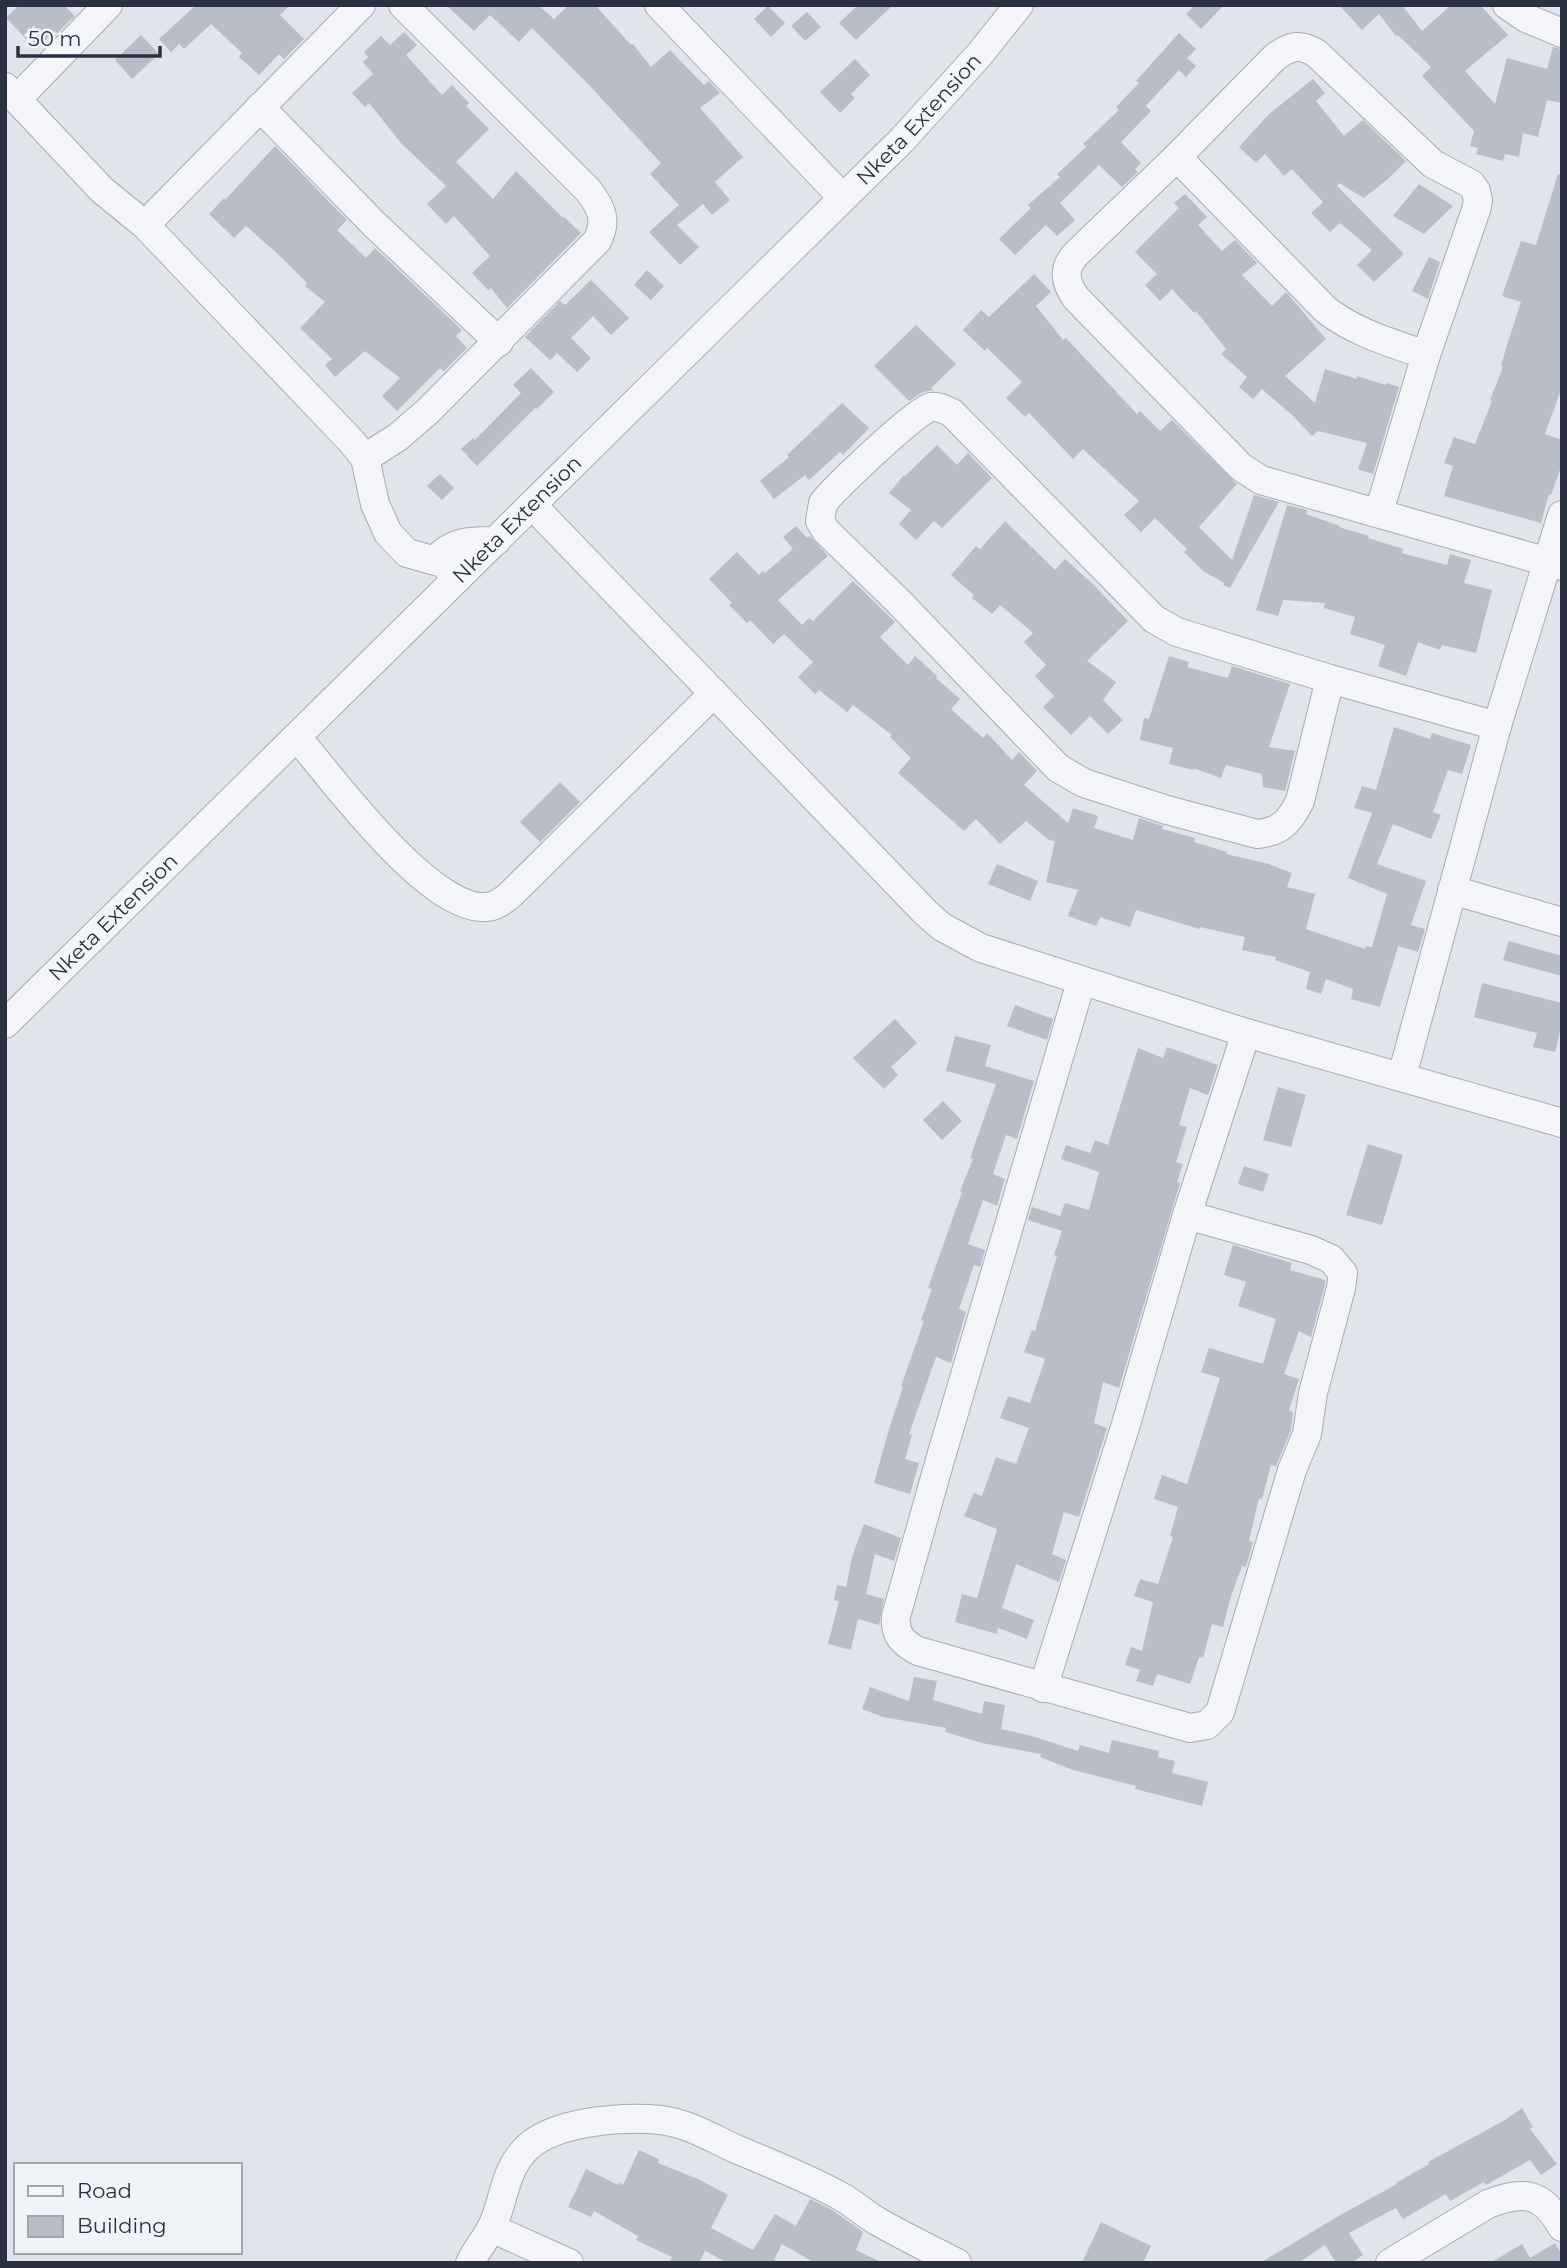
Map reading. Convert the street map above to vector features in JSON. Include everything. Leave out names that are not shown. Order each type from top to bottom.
[{"type":"street","points":[[108,5],[11,93],[102,190],[145,225],[342,431],[365,458],[375,504],[388,533],[407,553],[436,560],[458,578]]},
{"type":"street","points":[[145,225],[360,5]]},
{"type":"street","points":[[365,458],[398,437],[499,342],[597,240],[603,226],[602,210],[588,190],[404,5]]},
{"type":"street","points":[[659,5],[843,198]]},
{"type":"street","name":"Nketa Extension","points":[[5,1024],[938,103],[1019,5]]},
{"type":"street","points":[[1521,10],[1562,33]]},
{"type":"street","points":[[1379,512],[1426,355],[1478,201],[1471,184],[1433,164],[1316,53],[1300,46],[1292,46],[1283,51],[1070,259],[1066,273],[1070,289],[1241,467],[1261,480],[1555,564]]},
{"type":"street","points":[[260,107],[374,224],[499,342]]},
{"type":"street","points":[[1177,156],[1326,310],[1360,332],[1426,355]]},
{"type":"street","points":[[1330,679],[1300,801],[1283,827],[1269,833],[1257,834],[1167,810],[1084,783],[1058,768],[826,531],[820,522],[822,503],[913,418],[931,407],[943,408],[952,413],[1154,619],[1164,626],[1330,679],[1497,726]]},
{"type":"street","points":[[532,505],[942,927],[981,948],[1081,982],[1246,1033],[1562,1123]]},
{"type":"street","points":[[1402,1076],[1497,726],[1555,564],[1562,515]]},
{"type":"street","points":[[436,560],[442,552],[455,544],[496,541]]},
{"type":"street","points":[[297,737],[377,832],[425,879],[436,888],[467,903],[485,907],[492,906],[510,895],[713,693]]},
{"type":"street","points":[[1452,890],[1562,922]]},
{"type":"street","points":[[1081,982],[940,1460],[895,1627],[906,1645],[918,1651],[1043,1688],[1190,1728],[1199,1728],[1214,1720],[1220,1712],[1292,1470],[1307,1434],[1312,1394],[1341,1288],[1342,1269],[1331,1259],[1311,1250],[1187,1215]]},
{"type":"street","points":[[1043,1688],[1126,1424],[1187,1215],[1246,1033]]},
{"type":"street","points":[[470,2263],[477,2247],[491,2228],[507,2177],[528,2147],[546,2134],[566,2126],[662,2120],[695,2130],[843,2197],[879,2222],[957,2263]]},
{"type":"street","points":[[1390,2263],[1488,2204],[1518,2195],[1543,2201],[1562,2227]]},
{"type":"street","points":[[491,2228],[569,2263]]},
{"type":"building","points":[[19,5],[64,5],[75,16],[36,49],[6,18]]},
{"type":"building","points":[[196,5],[290,5],[280,15],[304,39],[284,59],[279,54],[259,75],[239,57],[242,53],[211,24],[184,49],[179,44],[171,52],[159,39]]},
{"type":"building","points":[[446,5],[538,5],[554,19],[569,5],[595,5],[651,67],[670,50],[704,85],[709,81],[720,93],[700,108],[743,157],[715,182],[730,200],[712,215],[703,204],[677,225],[699,247],[680,265],[649,232],[679,205],[650,174],[661,163],[532,28],[519,42],[490,15],[474,31]]},
{"type":"building","points":[[858,5],[893,5],[856,40],[839,23]]},
{"type":"building","points":[[1195,5],[1224,5],[1201,29],[1186,14]]},
{"type":"building","points":[[1339,5],[1402,5],[1422,31],[1451,5],[1480,5],[1508,35],[1465,71],[1495,104],[1507,58],[1547,69],[1553,47],[1562,49],[1562,103],[1547,100],[1538,137],[1523,133],[1519,157],[1505,154],[1503,161],[1476,154],[1478,148],[1470,146],[1474,131],[1422,76],[1431,67],[1396,36],[1379,14],[1362,30]]},
{"type":"building","points":[[768,6],[785,23],[771,37],[754,19]]},
{"type":"building","points":[[807,12],[821,27],[805,41],[791,26]]},
{"type":"building","points":[[404,32],[417,45],[406,55],[442,95],[452,85],[469,103],[466,106],[489,129],[456,162],[493,199],[516,171],[581,233],[507,308],[491,288],[488,290],[472,273],[490,256],[454,216],[446,224],[427,204],[446,186],[401,143],[369,103],[365,107],[352,93],[373,74],[363,62],[368,57],[364,52],[381,36],[390,45]]},
{"type":"building","points":[[1179,33],[1196,49],[1187,58],[1196,66],[1186,77],[1179,70],[1146,106],[1151,111],[1121,142],[1141,163],[1135,169],[1138,172],[1122,187],[1099,165],[1060,203],[1075,220],[1057,236],[1046,225],[1015,255],[999,239],[1031,208],[1028,205],[1060,177],[1057,174],[1086,147],[1083,144],[1119,110],[1116,107],[1139,83],[1136,81]]},
{"type":"building","points":[[141,35],[159,54],[132,79],[115,60]]},
{"type":"building","points":[[855,59],[870,75],[851,94],[855,98],[840,113],[820,92]]},
{"type":"building","points":[[1313,79],[1325,93],[1316,101],[1344,136],[1363,120],[1406,161],[1364,198],[1339,183],[1337,186],[1404,254],[1374,282],[1357,265],[1372,250],[1340,223],[1330,232],[1311,213],[1323,202],[1292,169],[1284,176],[1265,154],[1256,163],[1239,147],[1269,114]]},
{"type":"building","points":[[275,146],[347,220],[337,230],[366,258],[375,248],[462,330],[456,336],[467,348],[444,371],[440,368],[397,411],[382,396],[400,378],[365,351],[335,377],[325,365],[332,359],[300,328],[325,302],[305,286],[307,283],[246,226],[234,238],[209,214]]},
{"type":"building","points":[[1558,174],[1562,175],[1562,387],[1545,434],[1562,440],[1562,464],[1551,495],[1549,494],[1541,523],[1444,496],[1453,466],[1444,463],[1454,437],[1475,444],[1492,401],[1490,400],[1503,367],[1501,366],[1521,302],[1502,296],[1521,241],[1536,245]]},
{"type":"building","points":[[1419,184],[1453,206],[1424,234],[1393,216]]},
{"type":"building","points":[[1185,194],[1207,217],[1198,225],[1222,251],[1235,240],[1257,263],[1242,275],[1272,306],[1286,292],[1326,339],[1285,376],[1315,403],[1325,369],[1357,379],[1357,376],[1399,387],[1373,474],[1358,469],[1367,443],[1318,431],[1312,436],[1262,389],[1253,399],[1239,387],[1247,377],[1221,354],[1226,349],[1196,311],[1194,313],[1172,289],[1160,301],[1145,285],[1157,274],[1135,252],[1179,208],[1174,203]]},
{"type":"building","points":[[1429,257],[1440,262],[1428,299],[1412,291]]},
{"type":"building","points":[[647,270],[664,286],[651,300],[634,285]]},
{"type":"building","points":[[1034,274],[1051,292],[1036,306],[1063,340],[1066,338],[1137,414],[1140,411],[1160,431],[1172,420],[1237,484],[1199,527],[1232,560],[1254,495],[1279,502],[1230,588],[1203,571],[1184,552],[1187,549],[1155,518],[1141,532],[1124,515],[1139,501],[1083,449],[1073,459],[1029,413],[1025,417],[1006,398],[1022,382],[987,348],[985,351],[963,330],[981,310],[989,317]]},
{"type":"building","points":[[591,280],[629,318],[611,335],[593,316],[571,338],[591,358],[577,372],[557,353],[550,360],[525,337],[560,301],[565,305]]},
{"type":"building","points":[[916,325],[956,364],[931,388],[934,390],[923,392],[909,401],[874,366]]},
{"type":"building","points":[[531,368],[554,392],[477,466],[461,449],[473,438],[475,440],[521,393],[513,385]]},
{"type":"building","points":[[842,403],[869,428],[843,455],[840,452],[809,480],[805,475],[774,499],[760,481],[789,457],[787,455]]},
{"type":"building","points":[[937,445],[957,465],[968,453],[992,478],[942,528],[934,521],[916,540],[899,524],[911,510],[889,493],[904,475]]},
{"type":"building","points":[[440,474],[454,488],[442,500],[427,486]]},
{"type":"building","points":[[1287,505],[1307,510],[1306,514],[1403,549],[1402,553],[1447,565],[1450,554],[1471,560],[1464,583],[1492,590],[1476,653],[1442,645],[1440,650],[1418,642],[1406,676],[1378,666],[1385,645],[1350,634],[1355,617],[1324,608],[1325,603],[1283,600],[1278,616],[1256,610]]},
{"type":"building","points":[[1005,521],[1055,570],[1065,559],[1128,621],[1087,661],[1116,682],[1103,700],[1123,720],[1108,734],[1090,716],[1071,735],[1043,707],[1054,696],[1035,676],[1046,665],[1024,642],[1033,633],[1000,605],[992,614],[972,598],[974,595],[951,575],[976,546],[980,549]]},
{"type":"building","points":[[796,526],[807,538],[810,536],[828,556],[778,600],[802,625],[809,618],[813,621],[853,581],[895,622],[880,637],[908,665],[915,656],[937,676],[936,678],[960,699],[951,709],[983,738],[987,733],[1012,760],[1019,752],[1037,771],[1024,785],[1068,823],[1073,808],[1098,816],[1094,828],[1133,840],[1139,818],[1163,826],[1162,829],[1195,838],[1194,842],[1227,852],[1226,854],[1269,864],[1292,873],[1287,887],[1315,894],[1306,929],[1365,949],[1366,946],[1372,947],[1387,894],[1348,878],[1372,813],[1354,808],[1362,786],[1376,790],[1394,727],[1430,739],[1432,733],[1471,745],[1462,774],[1448,770],[1433,812],[1441,815],[1431,839],[1393,824],[1377,864],[1426,881],[1411,925],[1425,929],[1418,952],[1398,946],[1380,1007],[1351,999],[1353,989],[1326,979],[1321,994],[1306,989],[1310,972],[1275,960],[1276,957],[1242,950],[1245,937],[1200,929],[1136,910],[1130,927],[1100,917],[1096,926],[1068,916],[1078,890],[1046,882],[1055,841],[1049,840],[1026,821],[1000,844],[976,819],[964,831],[898,773],[911,758],[890,737],[892,735],[853,705],[847,712],[819,690],[815,694],[798,677],[813,662],[784,634],[773,644],[750,620],[747,623],[729,605],[732,603],[709,579],[737,552],[759,575],[763,571],[765,573],[793,549],[783,537]]},
{"type":"building","points":[[1169,656],[1189,662],[1187,667],[1228,678],[1232,666],[1290,684],[1269,747],[1295,751],[1285,791],[1263,787],[1262,774],[1226,765],[1221,778],[1193,768],[1169,764],[1173,748],[1140,740],[1144,718],[1149,719]]},
{"type":"building","points":[[560,782],[580,802],[540,842],[520,822]]},
{"type":"building","points":[[997,864],[1038,881],[1030,901],[988,884]]},
{"type":"building","points":[[1509,941],[1562,956],[1562,976],[1503,960]]},
{"type":"building","points":[[1482,983],[1562,1003],[1562,1024],[1555,1052],[1533,1047],[1537,1033],[1474,1017]]},
{"type":"building","points":[[1015,1005],[1053,1019],[1047,1040],[1007,1026]]},
{"type":"building","points":[[895,1019],[917,1043],[891,1067],[898,1075],[884,1089],[853,1058]]},
{"type":"building","points":[[955,1036],[991,1045],[985,1066],[1034,1081],[1017,1139],[1006,1135],[993,1174],[1005,1179],[997,1206],[983,1200],[968,1244],[985,1250],[980,1267],[974,1265],[959,1309],[966,1312],[951,1363],[936,1357],[909,1434],[912,1435],[905,1459],[919,1463],[910,1494],[874,1483],[903,1387],[901,1386],[924,1321],[921,1320],[932,1289],[928,1288],[996,1084],[946,1071]]},
{"type":"building","points":[[1167,1047],[1218,1065],[1208,1095],[1190,1088],[1179,1125],[1187,1127],[1176,1162],[1183,1164],[1177,1182],[1180,1183],[1119,1388],[1103,1382],[1094,1423],[1107,1428],[1079,1517],[1064,1512],[1052,1554],[1066,1560],[1059,1582],[1016,1564],[1002,1608],[1034,1620],[1027,1639],[998,1628],[997,1634],[955,1622],[962,1594],[977,1598],[997,1529],[964,1516],[974,1493],[982,1496],[996,1457],[1016,1464],[1029,1428],[1000,1418],[1008,1396],[1030,1403],[1045,1359],[1024,1352],[1032,1330],[1035,1331],[1062,1231],[1028,1220],[1032,1207],[1060,1216],[1065,1203],[1089,1210],[1099,1172],[1061,1159],[1066,1145],[1090,1153],[1095,1140],[1108,1145],[1138,1048],[1163,1058]]},
{"type":"building","points":[[1278,1087],[1306,1095],[1291,1147],[1263,1140]]},
{"type":"building","points":[[943,1101],[962,1121],[942,1140],[923,1120]]},
{"type":"building","points":[[1368,1144],[1403,1155],[1382,1225],[1346,1215]]},
{"type":"building","points":[[1244,1166],[1269,1174],[1263,1192],[1238,1184]]},
{"type":"building","points":[[1233,1245],[1292,1263],[1290,1270],[1325,1280],[1325,1285],[1311,1337],[1299,1331],[1284,1374],[1299,1379],[1289,1410],[1293,1412],[1291,1430],[1276,1466],[1271,1465],[1262,1499],[1259,1498],[1249,1541],[1253,1542],[1246,1567],[1242,1566],[1231,1596],[1223,1627],[1212,1624],[1203,1658],[1199,1657],[1190,1684],[1157,1674],[1153,1686],[1136,1681],[1140,1670],[1125,1665],[1131,1647],[1142,1651],[1153,1602],[1134,1596],[1140,1579],[1158,1584],[1173,1537],[1170,1536],[1178,1507],[1154,1499],[1162,1475],[1187,1484],[1220,1378],[1201,1372],[1209,1348],[1263,1364],[1276,1319],[1238,1306],[1246,1282],[1224,1275]]},
{"type":"building","points":[[864,1524],[901,1538],[894,1561],[875,1554],[866,1594],[884,1599],[879,1625],[858,1619],[851,1650],[828,1644],[839,1601],[834,1600],[837,1585],[846,1587],[852,1557]]},
{"type":"building","points":[[914,1677],[937,1681],[933,1700],[982,1714],[984,1701],[1005,1705],[1001,1729],[1078,1751],[1080,1745],[1109,1753],[1112,1740],[1159,1751],[1158,1757],[1175,1761],[1172,1773],[1208,1782],[1202,1806],[1073,1770],[1040,1757],[1041,1754],[982,1743],[945,1732],[946,1728],[883,1717],[862,1709],[870,1687],[909,1701]]},
{"type":"building","points":[[1522,2108],[1533,2127],[1530,2129],[1557,2164],[1541,2175],[1530,2160],[1486,2185],[1484,2182],[1450,2201],[1446,2194],[1403,2219],[1396,2208],[1349,2233],[1363,2255],[1351,2263],[1336,2263],[1325,2245],[1298,2263],[1260,2263],[1397,2184],[1429,2164],[1428,2162]]},
{"type":"building","points":[[639,2150],[659,2159],[658,2163],[728,2195],[711,2228],[753,2250],[775,2214],[796,2226],[810,2199],[834,2211],[863,2232],[856,2250],[883,2263],[815,2263],[782,2244],[774,2260],[779,2263],[728,2263],[705,2251],[699,2263],[669,2263],[672,2257],[636,2240],[638,2236],[594,2211],[591,2217],[568,2207],[586,2169],[623,2185]]},
{"type":"building","points":[[1101,2222],[1151,2246],[1143,2263],[1082,2263]]},
{"type":"building","points":[[1555,2243],[1562,2255],[1562,2263],[1490,2263],[1522,2244],[1530,2258]]}]
